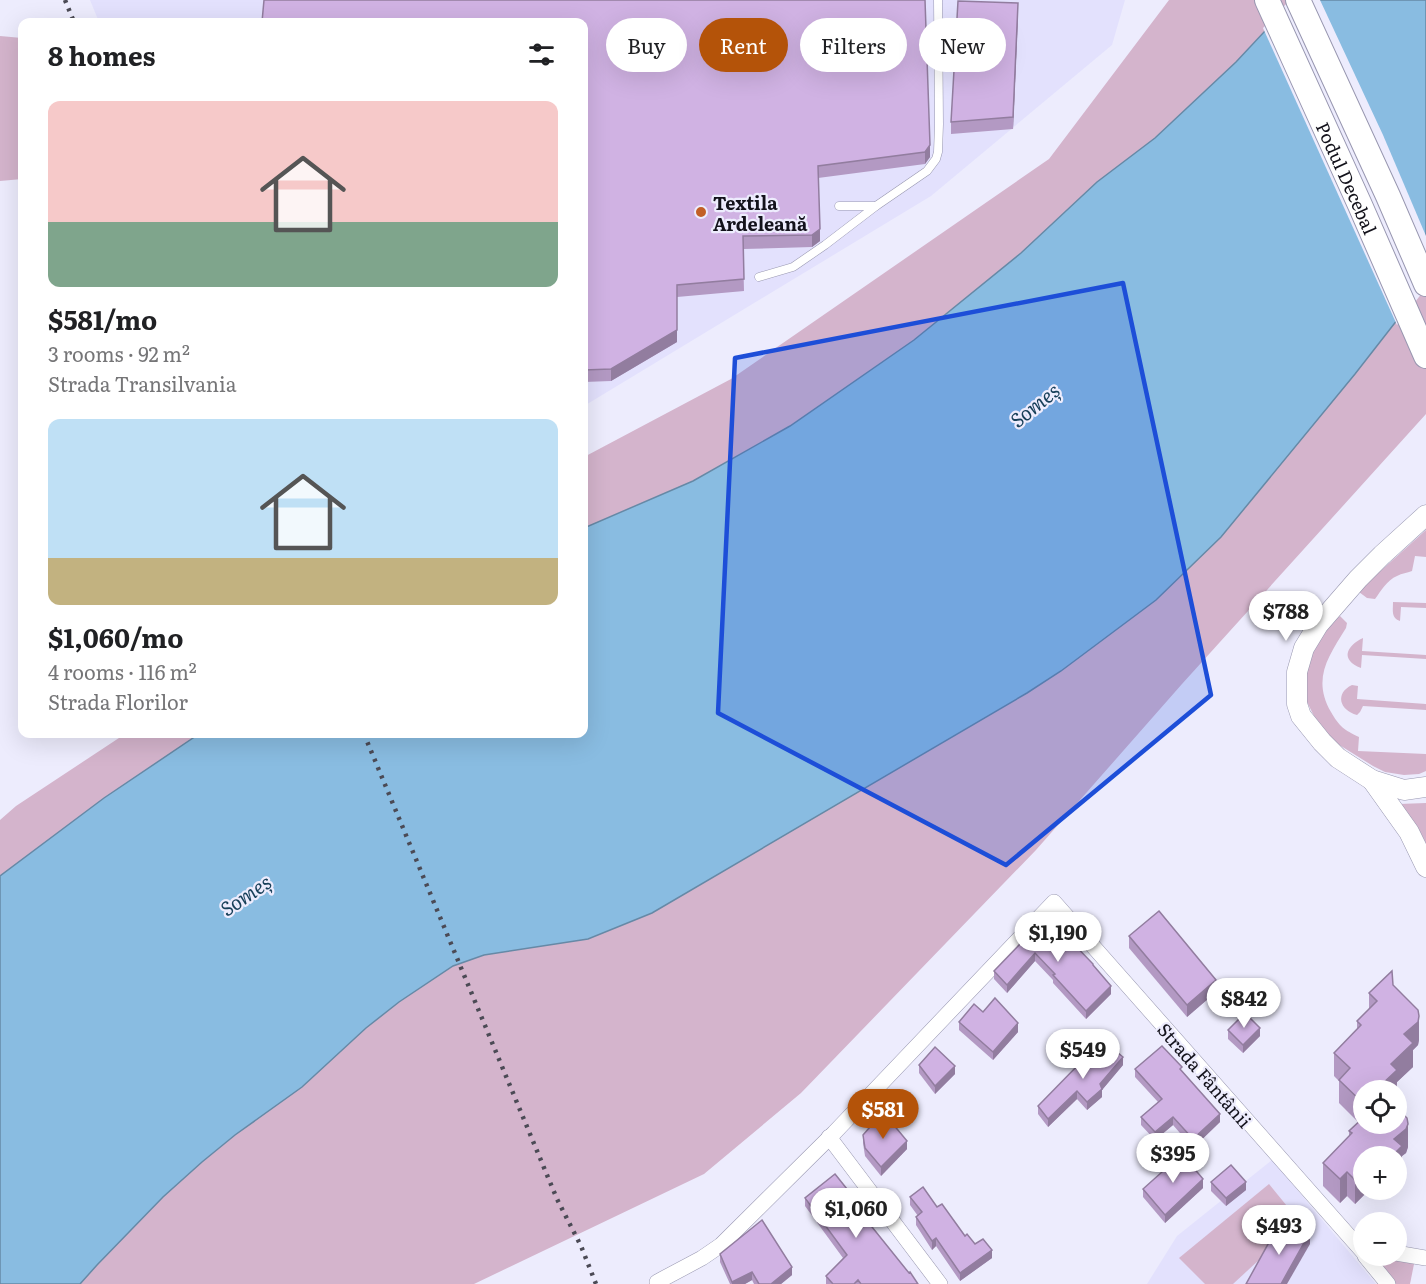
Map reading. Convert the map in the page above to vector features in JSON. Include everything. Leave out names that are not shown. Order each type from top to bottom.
[{"type":"main road","name":"Podul Decebal","points":[[1267,0],[1360,204],[1426,357]]},
{"type":"main road","name":"Podul Decebal","points":[[1298,0],[1426,284]]},
{"type":"street","points":[[1426,515],[1358,579],[1318,625],[1304,648],[1297,672],[1298,704],[1301,716],[1338,758],[1372,780],[1404,790],[1426,787]]},
{"type":"street","points":[[1372,780],[1409,832],[1426,867]]},
{"type":"street","name":"Strada Fântânii","points":[[830,1137],[1054,902],[1353,1241]]},
{"type":"street","points":[[657,1282],[721,1245],[830,1137],[940,1284]]},
{"type":"street","points":[[1407,1255],[1426,1258]]},
{"type":"street","name":"Strada Fântânii","points":[[1374,1266],[1388,1284]]},
{"type":"lane","points":[[759,277],[794,267],[927,171],[936,159],[939,124],[938,0]]},
{"type":"lane","points":[[839,206],[876,206]]},
{"type":"highlighted area","points":[[1123,283],[1211,695],[1006,865],[718,713],[735,358]]},
{"type":"shaded area","name":"Textila Ardeleană","points":[[90,0],[1125,0],[1112,45],[931,196],[588,404],[588,18],[97,18]]},
{"type":"shaded area","points":[[1169,0],[1426,0],[1426,414],[1182,684],[1036,850],[801,1093],[704,1174],[474,1284],[0,1284],[0,820],[16,806],[119,738],[588,738],[588,455],[731,379],[1049,159]]},
{"type":"shaded area","points":[[0,36],[18,38],[18,179],[0,181]]},
{"type":"shaded area","points":[[1426,530],[1426,557],[1415,556],[1412,571],[1390,580],[1375,599],[1367,598],[1359,592],[1365,585]]},
{"type":"shaded area","points":[[1393,602],[1426,603],[1426,608],[1401,607],[1400,621],[1394,616]]},
{"type":"shaded area","points":[[1340,616],[1347,623],[1346,628],[1328,659],[1323,679],[1325,700],[1331,712],[1342,727],[1359,737],[1358,751],[1426,754],[1426,771],[1404,775],[1385,772],[1333,741],[1314,716],[1305,698],[1307,660],[1328,625]]},
{"type":"shaded area","points":[[1363,638],[1362,651],[1426,655],[1426,659],[1362,655],[1361,668],[1350,661],[1348,653],[1357,641]]},
{"type":"shaded area","points":[[1352,685],[1358,686],[1357,699],[1426,704],[1426,710],[1363,706],[1357,715],[1351,713],[1343,705],[1341,697],[1343,692]]},
{"type":"shaded area","points":[[1426,803],[1426,849],[1399,804]]},
{"type":"shaded area","points":[[1272,1160],[1353,1257],[1353,1266],[1361,1266],[1376,1284],[1147,1284],[1177,1236]]},
{"type":"shaded area","points":[[1269,1184],[1300,1222],[1233,1284],[1205,1284],[1179,1258]]},
{"type":"shaded area","points":[[1407,1258],[1415,1259],[1410,1284],[1393,1284],[1378,1266],[1407,1266]]},
{"type":"water","name":"Someș","points":[[1294,0],[1426,0],[1426,283],[1355,374],[1221,537],[1156,600],[1061,671],[652,913],[588,939],[484,955],[453,966],[399,1002],[366,1028],[302,1087],[235,1135],[202,1162],[163,1197],[80,1284],[0,1284],[0,876],[104,798],[193,738],[588,738],[588,526],[693,481],[790,426],[914,340],[1021,253],[1097,182],[1155,138],[1236,62]]},
{"type":"pier","points":[[1290,0],[1320,0],[1383,135],[1426,236],[1426,288],[1397,325],[1263,28]]},
{"type":"building","name":"Textila Ardeleană","points":[[264,0],[925,0],[926,18],[919,18],[919,72],[927,72],[930,145],[925,152],[818,166],[820,229],[812,235],[743,236],[744,279],[677,285],[677,330],[611,369],[588,370],[588,18],[262,18]]},
{"type":"building","points":[[958,1],[1018,3],[1013,117],[951,122],[954,72],[1006,72],[1006,18],[957,18]]},
{"type":"building","points":[[1159,911],[1216,980],[1187,1005],[1129,936]]},
{"type":"building","points":[[1049,914],[1111,986],[1086,1011],[1035,953],[1007,985],[994,971]]},
{"type":"building","points":[[1392,971],[1393,985],[1418,1010],[1419,1016],[1418,1022],[1404,1034],[1413,1043],[1391,1064],[1397,1070],[1386,1080],[1353,1080],[1353,1093],[1339,1080],[1350,1068],[1334,1053],[1361,1025],[1357,1021],[1377,1001],[1369,993]]},
{"type":"building","points":[[995,998],[1018,1023],[993,1052],[959,1022],[974,1004],[983,1012]]},
{"type":"building","points":[[1245,1013],[1260,1028],[1243,1045],[1228,1030]]},
{"type":"building","points":[[1106,1043],[1123,1057],[1100,1084],[1102,1089],[1087,1102],[1077,1091],[1048,1119],[1038,1106],[1083,1060],[1088,1063]]},
{"type":"building","points":[[1162,1046],[1220,1114],[1193,1139],[1173,1117],[1155,1132],[1141,1117],[1162,1099],[1135,1069]]},
{"type":"building","points":[[935,1047],[955,1066],[935,1086],[919,1065]]},
{"type":"building","points":[[883,1112],[907,1141],[881,1167],[865,1148],[863,1135]]},
{"type":"building","points":[[1353,1127],[1353,1134],[1400,1134],[1394,1139],[1402,1146],[1353,1146],[1353,1178],[1347,1172],[1340,1179],[1323,1163],[1352,1133],[1349,1131]]},
{"type":"building","points":[[1182,1154],[1203,1179],[1165,1215],[1143,1189]]},
{"type":"building","points":[[1231,1165],[1246,1182],[1226,1198],[1211,1182]]},
{"type":"building","points":[[835,1174],[867,1214],[864,1217],[918,1284],[861,1284],[858,1280],[854,1284],[833,1284],[826,1276],[847,1255],[805,1198]]},
{"type":"building","points":[[923,1187],[937,1207],[942,1204],[965,1236],[967,1234],[975,1244],[983,1239],[992,1250],[960,1273],[936,1238],[932,1241],[916,1217],[922,1212],[910,1197]]},
{"type":"building","points":[[762,1220],[792,1267],[771,1284],[759,1284],[752,1272],[732,1282],[720,1254]]},
{"type":"building","points":[[1292,1222],[1310,1232],[1281,1284],[1246,1284],[1278,1226],[1287,1231]]},
{"type":"railway","points":[[65,0],[72,18]]},
{"type":"railway","points":[[366,738],[557,1199],[581,1246],[596,1284]]},
{"type":"place","name":"Textila Ardeleană","points":[[701,212]]}]
